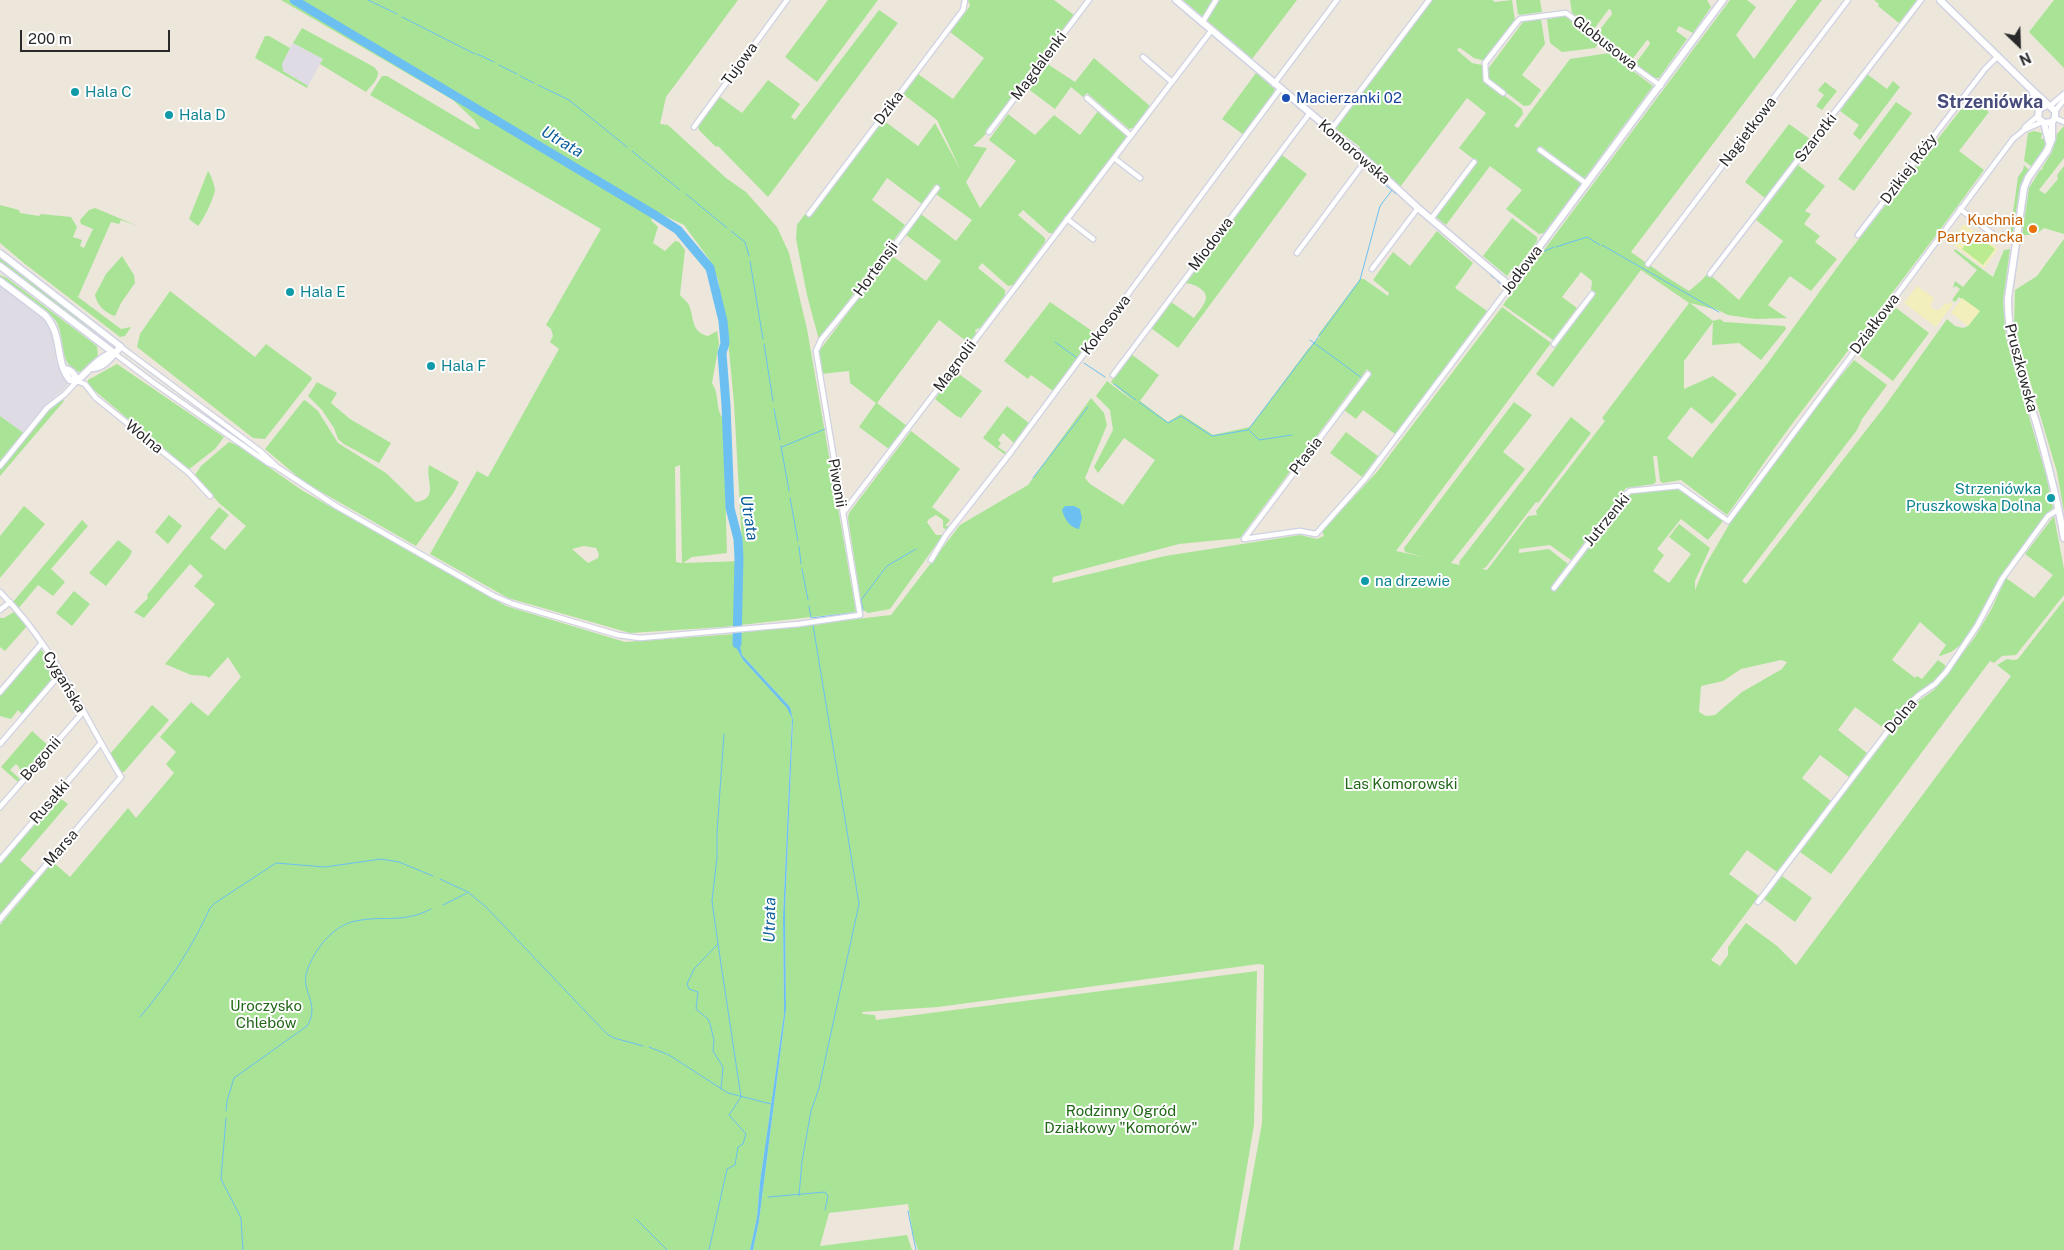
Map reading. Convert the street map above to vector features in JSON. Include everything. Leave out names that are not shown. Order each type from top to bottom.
[{"type":"street","name":"Tujowa","points":[[694,127],[787,0]]},
{"type":"street","name":"Dzika","points":[[809,214],[963,10],[965,0]]},
{"type":"street","name":"Magdalenki","points":[[989,132],[1089,0]]},
{"type":"street","name":"Komorowska","points":[[1176,0],[1366,160],[1418,208],[1510,286]]},
{"type":"street","points":[[1202,22],[1216,0]]},
{"type":"street","points":[[1274,84],[1337,0]]},
{"type":"street","points":[[1330,130],[1429,0]]},
{"type":"street","name":"Jodłowa","points":[[1244,539],[1300,531],[1316,534],[1365,479],[1661,86],[1723,0]]},
{"type":"street","name":"Nagietkowa","points":[[1648,264],[1848,0]]},
{"type":"street","name":"Szarotki","points":[[1710,274],[1921,0]]},
{"type":"street","points":[[1940,0],[2036,92],[2048,106],[2054,117]]},
{"type":"street","name":"Globusowa","points":[[1503,93],[1486,80],[1485,63],[1506,36],[1520,19],[1566,12],[1596,35],[1611,50],[1661,86]]},
{"type":"street","name":"Magnolii","points":[[843,513],[1211,31]]},
{"type":"street","name":"Dzikiej Róży","points":[[1858,235],[1986,67],[1998,56]]},
{"type":"street","points":[[1143,57],[1172,82]]},
{"type":"street","name":"Kokosowa","points":[[931,560],[946,535],[1011,452],[1280,89]]},
{"type":"street","points":[[2032,90],[2050,142]]},
{"type":"street","points":[[2041,118],[2048,106],[2064,94]]},
{"type":"street","points":[[1087,98],[1131,136]]},
{"type":"street","points":[[2054,117],[2064,100]]},
{"type":"street","name":"Miodowa","points":[[1113,375],[1310,114]]},
{"type":"street","points":[[2041,118],[2054,117],[2064,122]]},
{"type":"street","name":"Pruszkowska","points":[[2054,117],[2052,139],[2046,153],[2025,186],[2008,298],[2012,346],[2050,469],[2064,538]]},
{"type":"street","name":"Działkowa","points":[[1728,521],[2013,139],[2024,130],[2025,126],[2041,118]]},
{"type":"street","points":[[1540,150],[1587,184]]},
{"type":"street","points":[[1114,158],[1140,178]]},
{"type":"street","points":[[1297,253],[1366,160]]},
{"type":"street","points":[[1431,219],[1474,162]]},
{"type":"street","name":"Hortensji","points":[[816,351],[821,340],[861,291],[937,188]]},
{"type":"street","points":[[1372,269],[1418,208]]},
{"type":"street","points":[[1960,209],[1998,238],[2003,235],[2017,237]]},
{"type":"street","points":[[1067,219],[1093,239]]},
{"type":"street","points":[[0,254],[271,460],[277,467]]},
{"type":"street","points":[[0,266],[218,430],[268,464],[277,467]]},
{"type":"street","points":[[0,281],[45,315],[51,322],[58,338],[60,358],[66,375],[70,380],[77,381]]},
{"type":"street","points":[[1554,344],[1592,294]]},
{"type":"street","points":[[0,466],[47,408],[93,368],[99,368],[108,361],[121,347]]},
{"type":"street","name":"Piwonii","points":[[277,467],[336,506],[494,596],[513,604],[629,637],[651,638],[799,624],[860,615],[816,351]]},
{"type":"street","name":"Ptasia","points":[[1244,539],[1368,374]]},
{"type":"street","name":"Wolna","points":[[77,381],[85,384],[98,400],[189,473],[210,496]]},
{"type":"street","name":"Jutrzenki","points":[[1554,588],[1630,491],[1679,486],[1728,521]]},
{"type":"street","name":"Dolna","points":[[1758,902],[1906,706],[1935,684],[1946,672],[1977,626],[2002,579],[2048,516],[2059,509]]},
{"type":"street","name":"Cygańska","points":[[0,592],[28,623],[61,673],[100,744],[121,777]]},
{"type":"street","points":[[0,610],[10,602]]},
{"type":"street","points":[[0,692],[42,644]]},
{"type":"street","points":[[0,744],[61,673]]},
{"type":"street","name":"Begonii","points":[[0,807],[83,712]]},
{"type":"street","name":"Rusałki","points":[[0,860],[100,744]]},
{"type":"street","name":"Marsa","points":[[0,919],[121,777]]},
{"type":"shaded area","points":[[293,43],[323,59],[308,86],[283,71],[281,64]]},
{"type":"shaded area","points":[[0,286],[45,320],[51,329],[56,362],[67,381],[67,386],[46,405],[25,434],[0,416]]},
{"type":"green space","points":[[281,0],[738,0],[666,97],[660,124],[668,125],[726,178],[746,192],[777,227],[789,253],[807,329],[856,612],[723,627],[630,633],[508,598],[430,554],[477,471],[488,477],[559,349],[550,342],[553,336],[551,329],[546,325],[601,229],[370,95],[382,76],[387,76],[476,129],[480,129],[474,120],[453,100]],"holes":[[[657,212],[684,225],[709,259],[718,279],[729,351],[734,403],[743,561],[683,563],[692,557],[727,553],[723,419],[712,383],[719,344],[717,331],[708,336],[696,328],[689,305],[680,295],[685,250],[679,242],[675,241],[665,251],[653,243],[658,227],[651,220]],[[680,465],[682,563],[676,562],[675,467]],[[584,546],[596,548],[599,554],[598,558],[588,563],[572,549]]]},
{"type":"green space","points":[[828,0],[878,0],[817,82],[785,57]]},
{"type":"green space","points":[[968,0],[1054,0],[1074,15],[984,136],[973,146],[987,148],[966,182],[980,208],[1016,161],[989,140],[1008,114],[1035,135],[1054,115],[1080,135],[1098,111],[1125,133],[1126,138],[1053,233],[1049,233],[1023,210],[1018,215],[1045,238],[1045,242],[1013,285],[1008,286],[982,263],[978,268],[1005,290],[1005,295],[981,327],[975,330],[976,334],[971,340],[966,341],[939,320],[877,403],[907,426],[889,449],[859,427],[876,403],[850,383],[849,371],[821,374],[818,357],[820,350],[891,255],[926,281],[941,261],[906,235],[921,214],[956,241],[972,220],[936,194],[941,188],[935,185],[922,204],[887,178],[872,200],[905,225],[819,340],[807,295],[796,239],[797,225],[805,214],[809,217],[883,120],[918,146],[935,123],[961,171],[937,120],[903,94],[918,74],[953,99],[984,58],[950,32],[970,6]]},
{"type":"green space","points":[[1183,0],[1297,0],[1252,59]]},
{"type":"green space","points":[[1431,0],[1492,0],[1495,2],[1512,0],[1515,21],[1487,55],[1485,61],[1474,58],[1460,48],[1457,49],[1472,63],[1482,65],[1484,80],[1522,109],[1523,114],[1514,126],[1518,128],[1570,59],[1609,53],[1653,86],[1584,179],[1541,146],[1537,151],[1581,184],[1544,233],[1539,234],[1506,209],[1522,190],[1490,166],[1446,225],[1436,217],[1477,162],[1459,148],[1486,113],[1467,98],[1400,187],[1358,150],[1360,147],[1335,128]]},
{"type":"green space","points":[[1516,0],[1540,0],[1542,12],[1520,15],[1518,14]]},
{"type":"green space","points":[[1570,0],[1707,0],[1711,7],[1693,33],[1679,26],[1676,31],[1687,39],[1659,78],[1654,78],[1635,64],[1650,44],[1649,41],[1647,40],[1631,61],[1613,48],[1598,32],[1612,14],[1611,10],[1609,9],[1594,29],[1572,13]]},
{"type":"green space","points":[[1730,0],[1747,0],[1756,7],[1736,35],[1754,59],[1797,0],[1822,0],[1631,252],[1689,291],[1708,273],[1739,300],[1783,241],[1756,220],[1798,165],[1825,186],[1805,211],[1811,214],[1804,224],[1820,236],[1815,242],[1837,259],[1811,291],[1790,276],[1768,305],[1787,318],[1756,319],[1728,315],[1718,310],[1690,303],[1713,321],[1720,319],[1724,322],[1785,326],[1786,329],[1761,360],[1739,343],[1712,345],[1713,322],[1684,361],[1684,389],[1713,376],[1737,394],[1712,424],[1691,407],[1667,438],[1692,458],[1767,364],[1844,258],[1970,98],[1989,112],[1959,151],[1984,170],[1789,428],[1727,515],[1681,480],[1663,483],[1660,481],[1657,456],[1653,456],[1656,481],[1654,484],[1626,488],[1571,560],[1550,545],[1519,549],[1519,553],[1549,549],[1568,564],[1553,584],[1559,587],[1630,494],[1678,487],[1723,521],[1708,540],[1681,519],[1657,549],[1664,555],[1653,571],[1669,583],[1691,554],[1669,537],[1679,524],[1710,548],[1695,581],[1695,590],[1705,566],[1730,523],[1827,393],[1854,360],[1887,385],[1862,419],[1857,430],[1742,581],[1746,584],[1885,406],[1947,319],[1955,326],[1963,328],[1968,326],[1979,312],[1959,297],[1955,302],[1952,300],[1960,289],[1956,286],[1953,288],[1955,281],[1963,287],[1977,270],[1954,251],[1955,249],[1993,277],[2004,250],[2010,249],[2003,301],[2006,338],[2046,475],[2053,508],[2019,552],[1962,644],[1951,652],[1940,656],[1946,645],[1920,622],[1892,660],[1915,678],[1917,676],[1922,679],[1938,660],[1946,668],[1935,681],[1904,704],[1885,729],[1855,707],[1838,730],[1867,753],[1849,777],[1820,755],[1802,778],[1831,801],[1777,872],[1747,850],[1729,874],[1759,896],[1711,960],[1720,966],[1728,955],[1728,947],[1746,923],[1777,946],[1796,965],[2011,676],[1997,665],[2007,659],[2018,659],[2064,600],[2064,1250],[1239,1250],[1262,1123],[1264,965],[1259,964],[938,1007],[862,1012],[863,1014],[875,1015],[876,1020],[1257,971],[1254,1125],[1233,1250],[918,1250],[913,1235],[908,1204],[829,1213],[820,1246],[907,1235],[912,1250],[753,1250],[759,1221],[786,1009],[785,910],[793,720],[790,707],[742,655],[737,633],[891,615],[960,525],[1028,485],[1091,398],[1104,413],[1107,425],[1085,478],[1090,484],[1123,505],[1155,460],[1124,438],[1098,473],[1094,467],[1113,430],[1110,410],[1096,396],[1107,381],[1137,404],[1111,382],[1131,354],[1159,375],[1140,401],[1168,422],[1181,414],[1213,435],[1250,427],[1308,349],[1320,337],[1318,335],[1360,279],[1364,279],[1388,296],[1389,293],[1373,280],[1393,252],[1410,266],[1437,231],[1473,263],[1455,288],[1487,311],[1395,434],[1363,410],[1356,419],[1344,410],[1371,373],[1367,369],[1240,538],[1179,544],[1053,577],[1052,583],[1165,556],[1300,535],[1317,539],[1324,536],[1322,531],[1377,472],[1502,307],[1551,343],[1396,551],[1424,557],[1405,552],[1404,548],[1514,402],[1532,415],[1503,452],[1525,469],[1451,563],[1460,565],[1459,562],[1571,417],[1591,433],[1538,503],[1536,502],[1486,567],[1482,569],[1487,570],[1528,516],[1537,515],[1536,511],[1605,421],[1602,418],[1689,303],[1641,270],[1553,387],[1536,374],[1596,293],[1591,290],[1592,281],[1581,272],[1562,297],[1577,308],[1553,340],[1503,305]],"holes":[[[1781,660],[1787,662],[1782,669],[1742,692],[1715,715],[1706,716],[1699,712],[1701,686],[1723,681],[1741,669]]]},
{"type":"green space","points":[[1874,0],[1917,0],[1899,23],[1878,6],[1879,4]]},
{"type":"green space","points":[[2054,0],[2064,0],[2064,68],[2029,32]]},
{"type":"green space","points":[[879,10],[898,23],[768,197],[718,146],[716,147],[699,130],[698,125],[720,97],[742,113],[768,80],[800,104],[791,117],[795,120]]},
{"type":"green space","points":[[1566,16],[1599,43],[1595,48],[1562,52],[1550,43],[1547,19]]},
{"type":"green space","points":[[1541,19],[1545,44],[1522,75],[1541,90],[1530,105],[1524,106],[1491,81],[1488,69],[1523,22]]},
{"type":"green space","points":[[302,28],[374,67],[378,72],[374,83],[366,92],[320,64],[323,59],[293,43]]},
{"type":"green space","points":[[265,36],[269,36],[290,48],[282,64],[283,71],[308,86],[307,88],[255,58]]},
{"type":"green space","points":[[1094,58],[1150,106],[1133,128],[1129,129],[1087,93],[1083,97],[1071,87],[1055,109],[1027,88],[1047,62],[1075,82]]},
{"type":"green space","points":[[1256,73],[1274,88],[1275,93],[1244,135],[1222,119]]},
{"type":"green space","points":[[1867,74],[1887,89],[1893,81],[1900,87],[1860,140],[1853,134],[1859,125],[1840,111]]},
{"type":"green space","points":[[1825,82],[1837,91],[1822,110],[1816,106],[1824,95],[1818,90]]},
{"type":"green space","points":[[1896,102],[1912,113],[1854,191],[1838,179]]},
{"type":"green space","points":[[1789,124],[1810,139],[1765,198],[1745,182]]},
{"type":"green space","points":[[2064,126],[2064,158],[2039,190],[2045,194],[2058,179],[2057,175],[2064,166],[2064,234],[2044,228],[2035,235],[2022,235],[2029,188],[2040,170],[2043,169],[2052,152],[2057,134]]},
{"type":"green space","points":[[2034,131],[2042,133],[2041,139],[2043,139],[2044,135],[2045,144],[2041,157],[2031,166],[2024,161],[2028,133]]},
{"type":"green space","points":[[1282,155],[1307,174],[1178,348],[1151,328],[1171,302],[1194,318],[1204,304],[1206,296],[1199,288],[1185,283]]},
{"type":"green space","points":[[2024,165],[2030,171],[2022,185],[2020,185],[2013,231],[2010,234],[2018,177]]},
{"type":"green space","points":[[208,171],[215,189],[203,219],[198,226],[189,219]]},
{"type":"green space","points":[[0,205],[19,210],[20,213],[39,216],[41,214],[71,217],[77,227],[73,237],[82,240],[80,246],[84,248],[93,229],[81,224],[80,220],[89,210],[95,208],[138,226],[121,220],[119,224],[111,222],[78,297],[121,329],[131,327],[125,336],[120,337],[0,243]]},
{"type":"green space","points":[[1512,218],[1537,237],[1537,241],[1513,274],[1510,272],[1507,276],[1483,256]]},
{"type":"green space","points":[[1974,233],[1995,249],[1983,265],[1962,249]]},
{"type":"green space","points":[[2064,239],[2064,512],[2057,472],[2014,327],[2015,290],[2037,276]]},
{"type":"green space","points":[[122,256],[134,275],[135,283],[121,303],[115,316],[102,308],[95,295],[106,274]]},
{"type":"green space","points":[[0,257],[99,333],[97,334],[3,265],[0,262]]},
{"type":"green space","points":[[0,275],[7,278],[97,346],[98,358],[82,371],[79,372],[72,368],[65,356],[56,321],[30,298],[0,277]]},
{"type":"green space","points":[[170,291],[255,357],[266,344],[311,377],[312,379],[265,439],[253,438],[137,347],[140,334]]},
{"type":"green space","points":[[1050,302],[1095,333],[1053,391],[1031,375],[1028,379],[1004,361]]},
{"type":"green space","points":[[1895,307],[1929,333],[1893,381],[1857,354]]},
{"type":"green space","points":[[117,364],[224,437],[215,449],[188,470],[88,385],[88,380]]},
{"type":"green space","points":[[955,371],[982,391],[961,418],[935,399]]},
{"type":"green space","points":[[317,382],[337,393],[331,403],[350,419],[391,443],[379,463],[338,439],[334,428],[322,410],[308,396]]},
{"type":"green space","points":[[63,399],[64,401],[0,476],[0,469],[30,431],[56,403]]},
{"type":"green space","points":[[305,400],[318,411],[338,443],[386,473],[416,502],[428,497],[430,493],[429,465],[459,482],[416,546],[304,482],[265,449]]},
{"type":"green space","points":[[1007,406],[1029,423],[1014,443],[1003,433],[998,440],[1001,443],[998,447],[1007,453],[1004,454],[983,438]]},
{"type":"green space","points":[[0,416],[25,434],[0,465]]},
{"type":"green space","points":[[911,431],[960,469],[932,507],[950,520],[945,526],[950,526],[946,530],[943,527],[943,520],[936,515],[929,519],[927,522],[936,535],[943,535],[890,609],[868,613],[862,609],[848,518],[849,513]]},
{"type":"green space","points":[[1346,432],[1378,456],[1362,477],[1330,453]]},
{"type":"green space","name":"Uroczysko Chlebów","points":[[229,442],[237,445],[303,491],[506,606],[625,642],[735,634],[737,649],[743,660],[790,711],[792,718],[783,917],[784,1014],[760,1182],[757,1217],[750,1250],[0,1250],[0,925],[53,862],[70,877],[128,808],[136,818],[174,773],[166,764],[176,752],[160,737],[191,702],[208,716],[241,677],[228,657],[209,678],[191,675],[165,664],[215,604],[194,586],[203,576],[190,564],[144,618],[134,612],[148,598],[147,595],[219,507],[229,515],[210,538],[225,550],[246,526],[219,503],[195,475],[201,466]]},
{"type":"green space","points":[[24,506],[45,524],[0,578],[0,536]]},
{"type":"green space","points":[[169,515],[182,526],[168,544],[155,532]]},
{"type":"green space","points":[[2054,516],[2064,569],[2064,595],[2016,655],[2002,656],[1994,663],[1990,661],[1831,874],[1800,852],[1909,708],[1934,690],[1975,637],[1991,610],[2006,578],[2034,598],[2053,575],[2025,554]]},
{"type":"green space","points":[[82,520],[88,526],[51,569],[65,582],[53,596],[38,585],[18,609],[13,602]]},
{"type":"green space","points":[[118,540],[132,551],[106,586],[89,573]]},
{"type":"green space","points":[[74,591],[90,604],[72,626],[56,613]]},
{"type":"green space","points":[[14,612],[27,626],[5,651],[0,647],[0,618],[4,618]]},
{"type":"green space","points":[[40,648],[56,669],[56,674],[22,714],[18,710],[11,719],[0,716],[0,695]]},
{"type":"green space","points":[[152,705],[169,720],[124,772],[121,772],[110,754]]},
{"type":"green space","points":[[32,731],[50,747],[24,776],[22,776],[16,764],[10,770],[20,779],[19,783],[1,767]]},
{"type":"green space","points":[[57,796],[68,804],[20,860],[36,874],[0,916],[0,862]]},
{"type":"green space","points":[[1782,876],[1812,898],[1795,922],[1764,899]]},
{"type":"sand","points":[[1964,224],[1998,249],[1984,268],[1950,242]]},
{"type":"sand","points":[[1917,286],[1934,298],[1930,306],[1935,310],[1941,309],[1945,303],[1948,305],[1950,302],[1953,304],[1936,327],[1904,303]]},
{"type":"sand","points":[[1962,298],[1980,311],[1968,326],[1951,313]]},
{"type":"water","points":[[1065,506],[1074,506],[1080,509],[1082,518],[1079,529],[1070,525],[1066,519],[1062,510]]},
{"type":"water","points":[[737,633],[742,655],[790,707],[793,720],[785,910],[786,1009],[759,1221],[753,1250],[750,1250],[757,1217],[760,1182],[784,1014],[783,917],[792,718],[787,708],[743,660],[737,649],[735,634]]},
{"type":"waterway","name":"Utrata","points":[[294,0],[655,215],[678,230],[710,268],[723,321],[725,343],[722,353],[730,508],[738,539],[739,558],[737,644]]},
{"type":"waterway","points":[[368,0],[397,14]]},
{"type":"waterway","points":[[402,17],[475,54]]},
{"type":"waterway","points":[[477,54],[494,62]]},
{"type":"waterway","points":[[499,65],[517,74]]},
{"type":"waterway","points":[[520,76],[534,83]]},
{"type":"waterway","points":[[538,85],[569,100],[627,147]]},
{"type":"waterway","points":[[632,151],[680,190]]},
{"type":"waterway","points":[[1365,167],[1396,194]]},
{"type":"waterway","points":[[1310,340],[1314,343],[1360,280],[1380,206],[1392,190]]},
{"type":"waterway","points":[[686,194],[727,228]]},
{"type":"waterway","points":[[1399,196],[1414,208]]},
{"type":"waterway","points":[[1427,220],[1436,227]]},
{"type":"waterway","points":[[731,231],[745,242],[749,256]]},
{"type":"waterway","points":[[1445,235],[1463,251]]},
{"type":"waterway","points":[[1556,247],[1587,237],[1600,245]]},
{"type":"waterway","points":[[1602,245],[1719,312]]},
{"type":"waterway","points":[[1540,253],[1554,247]]},
{"type":"waterway","points":[[1467,255],[1474,260]]},
{"type":"waterway","points":[[1530,266],[1536,258]]},
{"type":"waterway","points":[[750,261],[763,339]]},
{"type":"waterway","points":[[1477,263],[1480,266]]},
{"type":"waterway","points":[[1513,286],[1527,270]]},
{"type":"waterway","points":[[1497,281],[1503,286]]},
{"type":"waterway","points":[[1055,342],[1077,358]]},
{"type":"waterway","points":[[1139,402],[1168,423],[1181,416],[1212,436],[1248,430],[1314,343],[1362,378]]},
{"type":"waterway","points":[[764,344],[773,401]]},
{"type":"waterway","points":[[1084,363],[1105,377]]},
{"type":"waterway","points":[[1114,384],[1136,400]]},
{"type":"waterway","points":[[1033,478],[1088,407]]},
{"type":"waterway","points":[[774,409],[780,440]]},
{"type":"waterway","points":[[782,447],[825,429]]},
{"type":"waterway","points":[[1249,430],[1259,440],[1292,435]]},
{"type":"waterway","points":[[781,446],[789,491]]},
{"type":"waterway","points":[[790,498],[798,541]]},
{"type":"waterway","points":[[799,546],[801,564]]},
{"type":"waterway","points":[[863,611],[861,600],[887,566],[916,549]]},
{"type":"waterway","points":[[802,569],[808,600]]},
{"type":"waterway","points":[[809,606],[811,617]]},
{"type":"waterway","points":[[811,618],[853,613]]},
{"type":"waterway","points":[[799,1196],[802,1161],[811,1111],[819,1088],[859,904],[813,625]]},
{"type":"waterway","points":[[721,1089],[723,1067],[713,1051],[714,1040],[710,1024],[708,1019],[696,1009],[698,992],[689,989],[687,984],[694,969],[718,944],[712,901],[717,857],[724,734]]},
{"type":"waterway","points":[[140,1017],[179,965],[210,908],[276,863],[325,867],[381,859],[399,862],[433,876]]},
{"type":"waterway","points":[[440,879],[468,892],[486,907],[607,1034],[614,1038],[643,1046]]},
{"type":"waterway","points":[[443,905],[467,893]]},
{"type":"waterway","points":[[226,1111],[234,1078],[307,1026],[312,1011],[306,985],[307,971],[314,955],[332,933],[348,923],[356,921],[402,918],[421,914],[431,909]]},
{"type":"waterway","points":[[709,1250],[727,1169],[735,1165],[738,1147],[743,1144],[746,1134],[729,1115],[741,1097],[718,944]]},
{"type":"waterway","points":[[649,1047],[669,1055],[728,1093],[771,1104]]},
{"type":"waterway","points":[[226,1118],[221,1179],[241,1218],[243,1250]]},
{"type":"waterway","points":[[768,1197],[825,1192],[828,1196],[825,1210]]},
{"type":"waterway","points":[[908,1211],[916,1250]]},
{"type":"waterway","points":[[636,1219],[667,1250]]},
{"type":"place","name":"Hala C","points":[[75,92]]},
{"type":"place","name":"Macierzanki 02","points":[[1286,98]]},
{"type":"place","name":"Hala D","points":[[169,115]]},
{"type":"place","name":"Kuchnia Partyzancka","points":[[2033,229]]},
{"type":"place","name":"Hala E","points":[[290,292]]},
{"type":"place","name":"Hala F","points":[[431,366]]},
{"type":"place","name":"Strzeniówka Pruszkowska Dolna","points":[[2051,498]]},
{"type":"place","name":"na drzewie","points":[[1365,581]]},
{"type":"district","name":"Strzeniówka","points":[[1990,102]]},
{"type":"park label","name":"Las Komorowski","points":[[1401,784]]},
{"type":"park label","name":"Rodzinny Ogród Działkowy \"Komorów\"","points":[[1121,1120]]}]
